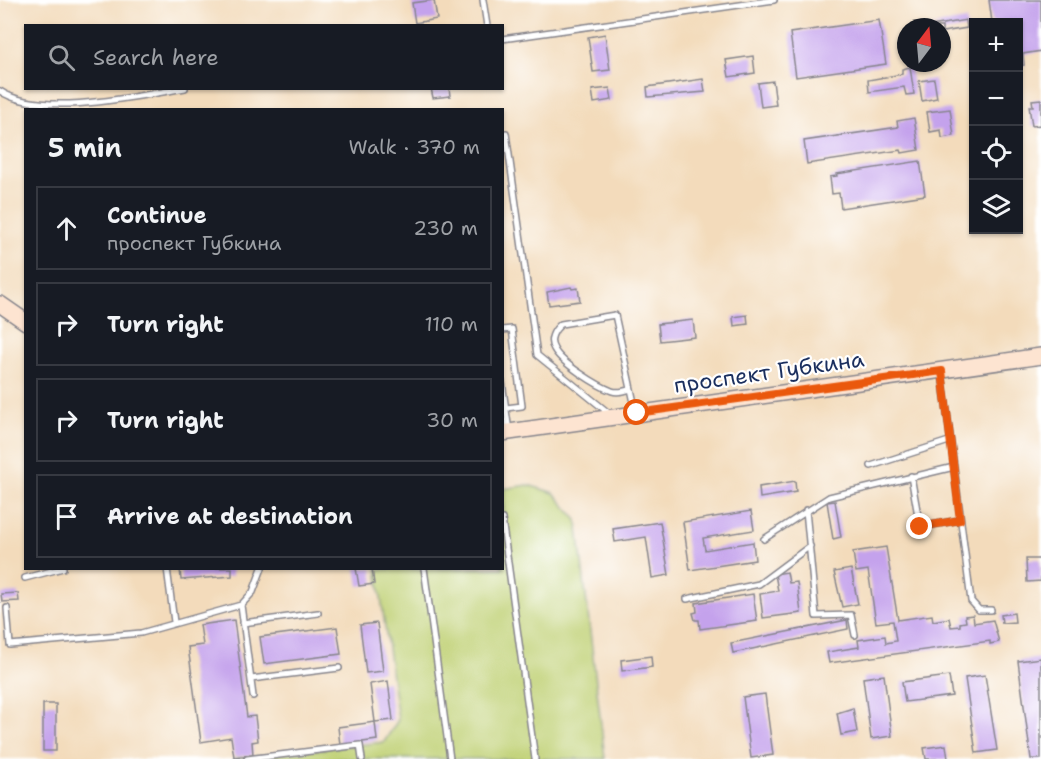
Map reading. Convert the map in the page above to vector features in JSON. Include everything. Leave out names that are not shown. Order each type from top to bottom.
[{"type":"street","points":[[4,308],[24,321]]},
{"type":"street","name":"проспект Губкина","points":[[506,433],[1041,356]]},
{"type":"lane","points":[[483,0],[487,24]]},
{"type":"lane","points":[[504,39],[774,0]]},
{"type":"lane","points":[[1,92],[22,100],[48,104],[111,100],[173,90]]},
{"type":"lane","points":[[506,133],[537,355],[614,417]]},
{"type":"lane","points":[[631,389],[615,393],[584,376],[554,350],[551,339],[555,329],[561,324],[615,315],[637,413]]},
{"type":"lane","points":[[504,330],[512,329],[522,406],[506,408]]},
{"type":"lane","points":[[942,371],[949,441],[971,601],[979,610],[991,610]]},
{"type":"lane","points":[[504,395],[506,433]]},
{"type":"lane","points":[[871,465],[949,441]]},
{"type":"lane","points":[[764,539],[829,497],[954,467]]},
{"type":"lane","points":[[911,476],[920,527],[960,520]]},
{"type":"lane","points":[[806,510],[816,616],[851,615],[855,635]]},
{"type":"lane","points":[[504,534],[535,759]]},
{"type":"lane","points":[[687,598],[759,584],[810,546]]},
{"type":"lane","points":[[25,578],[55,570]]},
{"type":"lane","points":[[167,570],[174,622]]},
{"type":"lane","points":[[7,608],[10,645],[141,633],[241,605],[253,592],[261,570]]},
{"type":"lane","points":[[424,570],[450,759]]},
{"type":"lane","points":[[241,605],[253,696]]},
{"type":"lane","points":[[243,623],[318,613]]},
{"type":"lane","points":[[251,680],[339,668]]},
{"type":"lane","points":[[247,759],[360,745],[362,759]]},
{"type":"green space","points":[[528,485],[554,493],[577,520],[605,759],[233,759],[384,742],[398,720],[377,570],[504,570],[504,489]]},
{"type":"building","points":[[434,0],[437,19],[415,23],[412,3]]},
{"type":"building","points":[[989,0],[1041,0],[1041,51],[1023,54],[1023,18],[991,18]]},
{"type":"building","points":[[879,20],[886,64],[796,77],[790,33]]},
{"type":"building","points":[[966,20],[967,28],[951,31],[951,23]]},
{"type":"building","points":[[605,34],[610,70],[593,72],[588,37]]},
{"type":"building","points":[[753,56],[755,73],[729,77],[726,60]]},
{"type":"building","points":[[902,72],[911,72],[914,94],[906,95],[904,87],[869,92],[868,80],[902,74]]},
{"type":"building","points":[[703,79],[705,92],[648,97],[647,87]]},
{"type":"building","points":[[934,79],[937,98],[922,101],[919,81]]},
{"type":"building","points":[[773,81],[776,105],[761,107],[758,83]]},
{"type":"building","points":[[610,88],[612,100],[594,103],[592,90]]},
{"type":"building","points":[[431,90],[449,90],[450,96],[433,98]]},
{"type":"building","points":[[1041,99],[1041,125],[1032,126],[1029,106],[1033,106],[1032,100]]},
{"type":"building","points":[[950,109],[954,136],[942,138],[941,130],[930,132],[927,112]]},
{"type":"building","points":[[914,118],[919,150],[902,153],[901,150],[807,164],[804,141],[898,127],[897,121]]},
{"type":"building","points":[[920,161],[925,195],[841,208],[839,193],[832,194],[830,177],[837,176],[836,174]]},
{"type":"building","points":[[571,287],[572,289],[578,288],[580,301],[549,305],[547,292]]},
{"type":"building","points":[[747,315],[748,324],[734,326],[733,317]]},
{"type":"building","points":[[693,320],[695,337],[660,341],[658,324]]},
{"type":"building","points":[[795,481],[796,492],[760,498],[759,487]]},
{"type":"building","points":[[835,501],[841,537],[833,539],[827,502]]},
{"type":"building","points":[[751,511],[754,530],[703,538],[705,550],[753,542],[755,560],[690,570],[683,522]]},
{"type":"building","points":[[660,522],[669,575],[652,578],[646,537],[615,542],[613,529]]},
{"type":"building","points":[[886,547],[898,620],[932,615],[933,621],[949,618],[951,627],[960,626],[960,623],[966,622],[965,616],[973,615],[974,623],[993,620],[999,642],[990,644],[990,641],[829,663],[827,652],[859,647],[858,640],[885,636],[886,643],[896,641],[893,621],[876,623],[868,570],[856,572],[853,552]]},
{"type":"building","points":[[1026,559],[1040,559],[1041,581],[1027,582]]},
{"type":"building","points":[[851,569],[858,604],[842,607],[834,572]]},
{"type":"building","points":[[180,570],[232,570],[232,576],[181,580]]},
{"type":"building","points":[[356,570],[372,570],[374,584],[359,586]]},
{"type":"building","points":[[787,572],[789,583],[797,582],[801,613],[763,618],[760,594],[778,591],[775,574]]},
{"type":"building","points":[[18,593],[19,601],[2,602],[1,594]]},
{"type":"building","points":[[753,594],[757,621],[700,629],[699,620],[695,620],[693,613],[697,612],[696,603]]},
{"type":"building","points":[[1014,613],[1015,622],[1002,623],[1001,615]]},
{"type":"building","points":[[234,620],[247,717],[255,716],[258,741],[252,742],[253,755],[234,757],[231,737],[201,742],[188,647],[203,645],[200,625]]},
{"type":"building","points":[[847,620],[848,629],[733,653],[731,643]]},
{"type":"building","points":[[377,623],[383,671],[366,673],[360,625]]},
{"type":"building","points":[[337,627],[341,654],[264,664],[260,637]]},
{"type":"building","points":[[651,656],[652,667],[622,671],[621,660]]},
{"type":"building","points":[[1041,658],[1041,759],[1031,759],[1018,661]]},
{"type":"building","points":[[884,675],[892,736],[871,739],[863,678]]},
{"type":"building","points":[[985,675],[997,750],[976,753],[965,678]]},
{"type":"building","points":[[949,676],[952,696],[905,702],[902,682]]},
{"type":"building","points":[[388,681],[393,720],[375,722],[370,684]]},
{"type":"building","points":[[765,694],[773,755],[751,758],[743,697]]},
{"type":"building","points":[[43,704],[56,704],[56,751],[43,751]]},
{"type":"building","points":[[853,708],[857,732],[841,735],[837,713]]},
{"type":"building","points":[[375,722],[377,740],[340,745],[338,727]]},
{"type":"building","points":[[946,745],[948,759],[926,759],[924,748]]},
{"type":"route","points":[[637,413],[942,371],[960,520],[920,527]]}]
